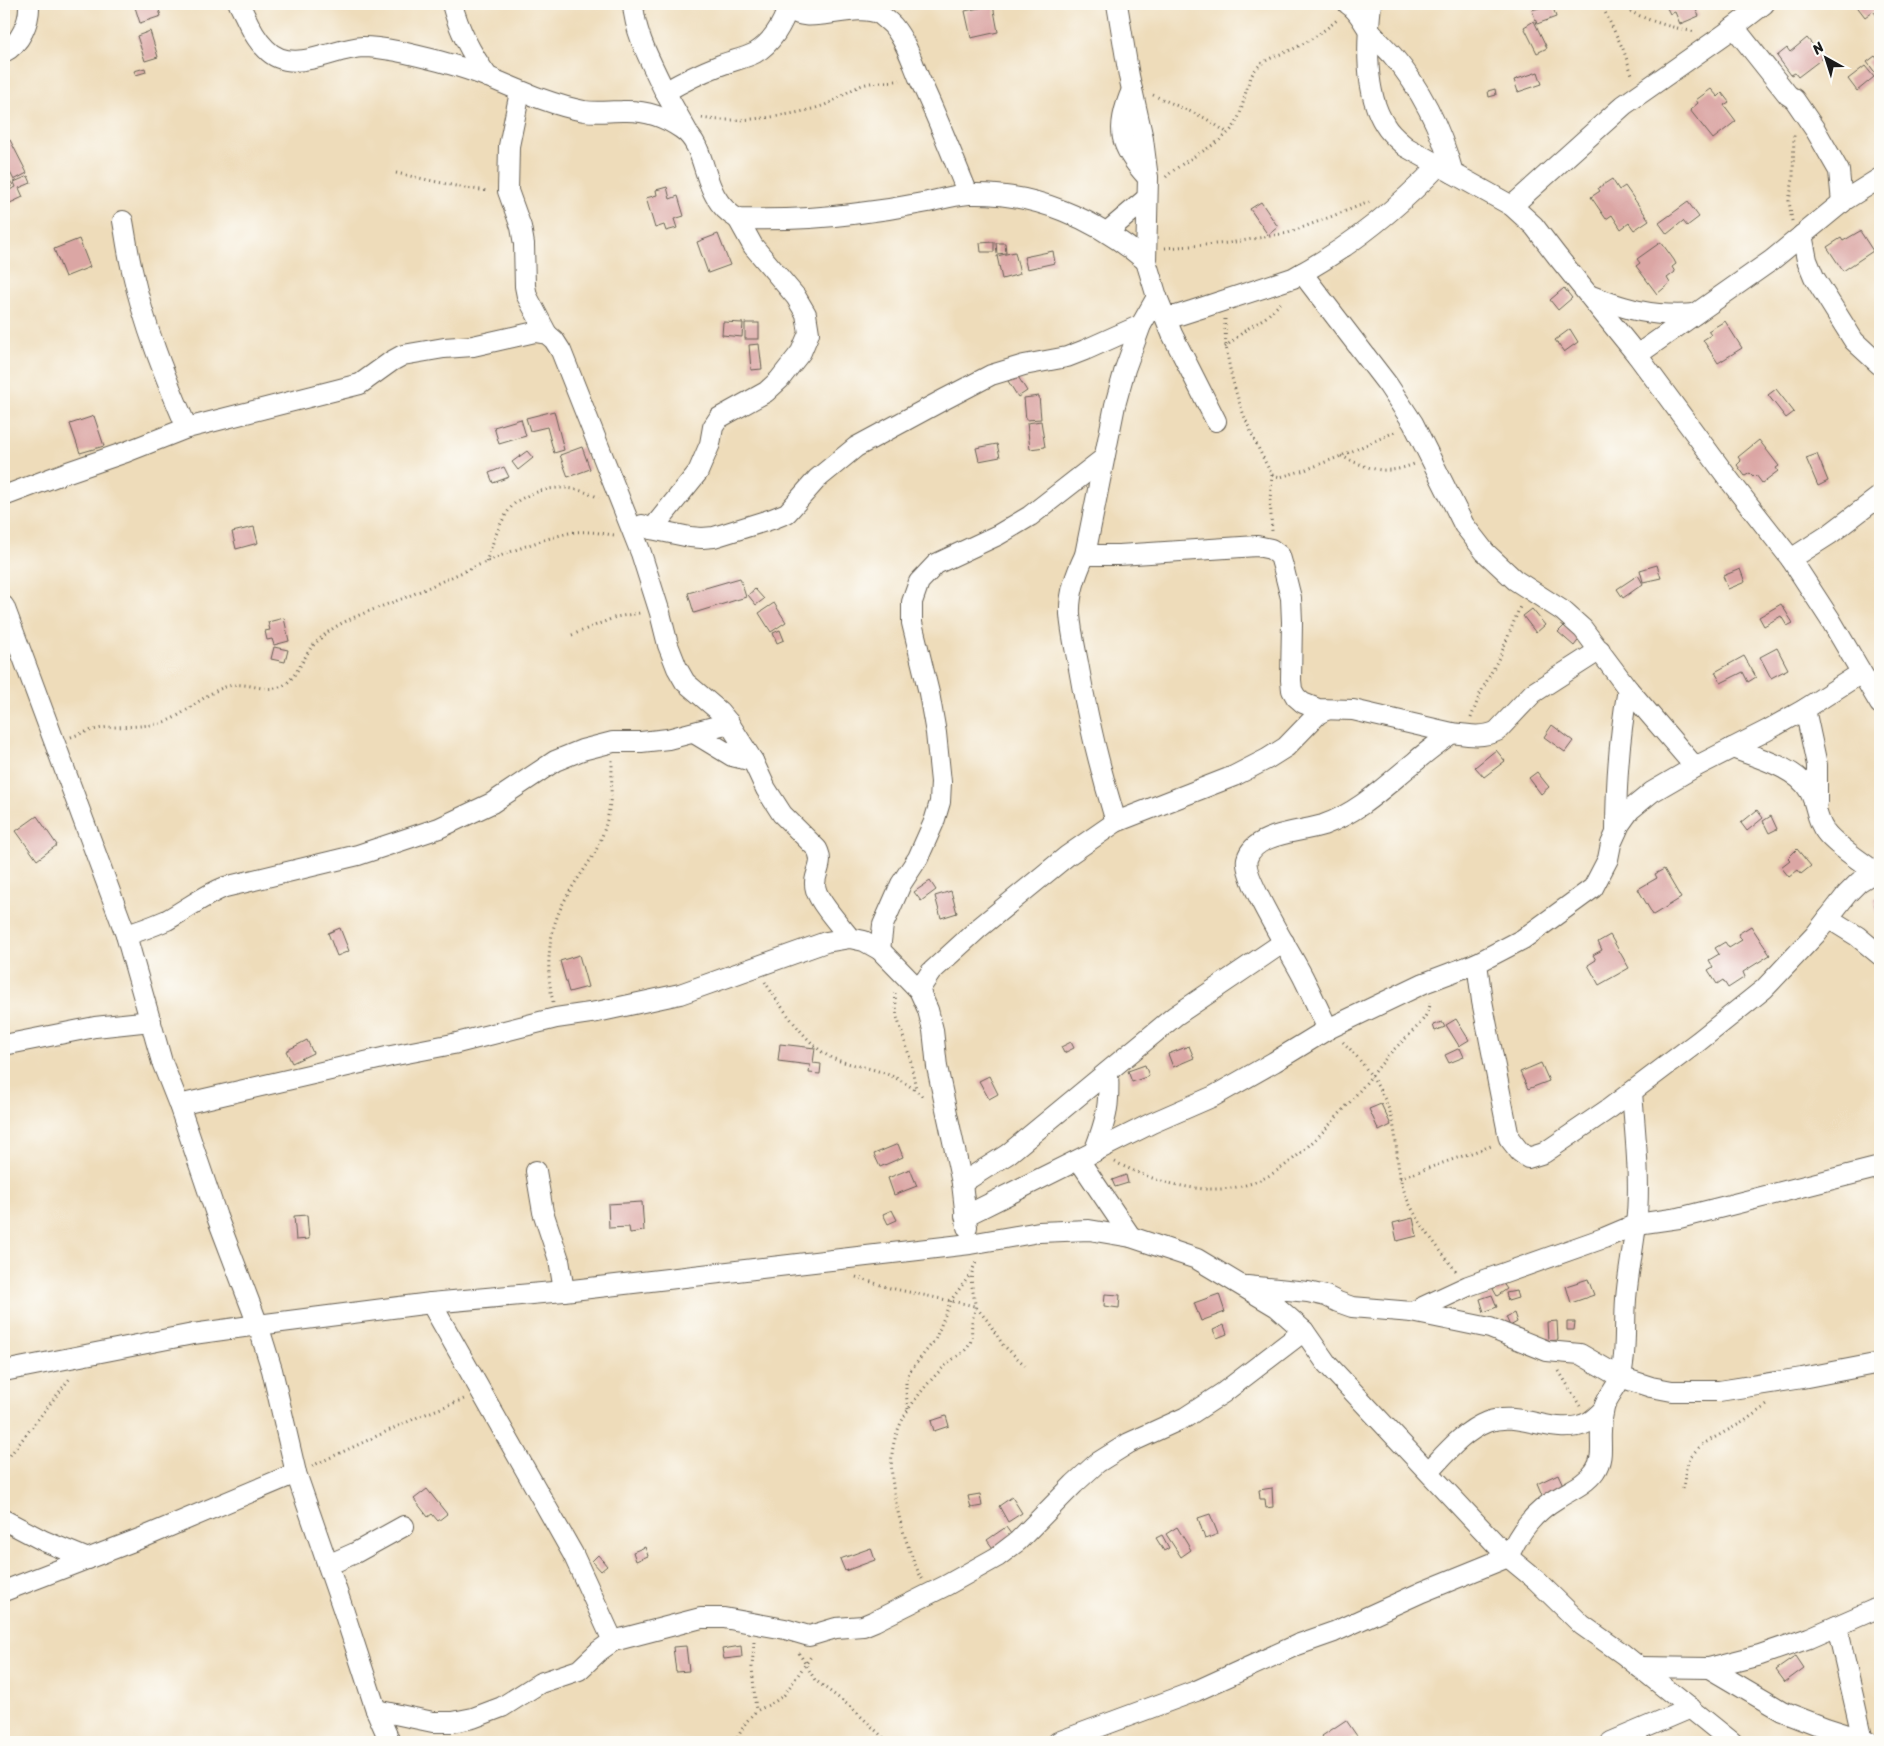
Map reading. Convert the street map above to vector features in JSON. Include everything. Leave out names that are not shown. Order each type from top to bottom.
[{"type":"street","points":[[4,52],[21,36],[30,13],[29,4]]},
{"type":"street","points":[[239,4],[253,33],[266,51],[284,60],[304,60],[362,47],[386,49],[434,60],[488,77],[520,92],[584,111],[644,111],[675,124],[688,133]]},
{"type":"street","points":[[452,4],[456,19],[468,45],[488,77]]},
{"type":"street","points":[[633,4],[634,15],[644,47],[665,92],[696,145],[711,190],[719,203],[738,220],[753,246],[796,297],[806,314],[809,333],[800,352],[779,380],[766,392],[719,418],[713,427],[710,444],[698,472],[635,526]]},
{"type":"street","points":[[1117,4],[1143,139],[1148,188],[1147,255],[1157,297],[1216,421]]},
{"type":"street","points":[[1357,4],[1368,29],[1413,82],[1432,114],[1445,144],[1446,169]]},
{"type":"street","points":[[1512,206],[1624,105],[1730,31],[1764,4]]},
{"type":"street","points":[[665,92],[718,66],[756,52],[777,31],[785,18],[788,5]]},
{"type":"street","points":[[788,5],[795,13],[804,15],[859,7],[877,12],[894,26],[906,47],[968,194]]},
{"type":"street","points":[[1368,29],[1371,83],[1376,108],[1394,137],[1406,147],[1512,206],[1534,226],[1637,355],[1791,559],[1830,619],[1880,704]]},
{"type":"street","points":[[1730,31],[1788,95],[1794,99],[1820,138],[1839,171],[1842,203]]},
{"type":"street","points":[[520,92],[509,146],[508,192],[521,227],[524,244],[527,296],[547,334],[554,340],[561,351],[635,526],[668,645],[677,668],[685,682],[719,711],[729,723],[753,761],[766,789],[782,814],[817,849],[820,855],[821,866],[815,879],[816,891],[850,938]]},
{"type":"street","points":[[1165,316],[1176,316],[1226,301],[1297,276],[1337,251],[1418,187],[1446,169]]},
{"type":"street","points":[[1637,355],[1765,266],[1845,200],[1880,178]]},
{"type":"street","points":[[1107,232],[1148,188]]},
{"type":"street","points":[[738,220],[807,219],[844,215],[968,194],[1000,196],[1037,202],[1073,214],[1147,255]]},
{"type":"street","points":[[123,221],[132,270],[146,320],[166,379],[188,428]]},
{"type":"street","points":[[1799,238],[1814,277],[1854,341],[1880,364]]},
{"type":"street","points":[[1297,276],[1382,377],[1413,423],[1431,455],[1464,525],[1485,552],[1515,580],[1563,611],[1583,629],[1628,689],[1695,767]]},
{"type":"street","points":[[1587,294],[1647,314],[1672,316],[1695,314]]},
{"type":"street","points":[[1116,822],[1094,745],[1070,613],[1076,575],[1084,555],[1125,369],[1142,325],[1157,297]]},
{"type":"street","points":[[635,526],[690,538],[708,538],[772,519],[786,513],[817,479],[856,447],[943,400],[992,375],[1024,365],[1067,357],[1142,325]]},
{"type":"street","points":[[4,496],[188,428],[360,384],[392,361],[404,355],[444,348],[473,346],[535,332],[547,334]]},
{"type":"street","points":[[880,950],[884,925],[901,884],[918,858],[934,822],[940,802],[941,782],[936,733],[929,693],[912,623],[912,602],[919,582],[936,564],[998,535],[1030,516],[1104,459]]},
{"type":"street","points":[[1791,559],[1830,534],[1880,496]]},
{"type":"street","points":[[1084,555],[1119,555],[1257,546],[1271,549],[1280,556],[1291,598],[1292,690],[1303,703],[1326,710],[1353,710],[1459,734],[1490,734],[1497,731],[1533,693],[1600,650]]},
{"type":"street","points":[[4,606],[126,935],[162,1062],[179,1105],[217,1217],[258,1324],[272,1370],[296,1473],[376,1710],[390,1742]]},
{"type":"street","points":[[965,1216],[1152,1123],[1214,1096],[1328,1029],[1424,983],[1477,963],[1523,939],[1593,888],[1608,859],[1611,844],[1620,824],[1630,810],[1652,792],[1805,709],[1861,673]]},
{"type":"street","points":[[1616,832],[1618,751],[1628,689]]},
{"type":"street","points":[[1477,963],[1482,1001],[1509,1138],[1520,1152],[1528,1158],[1544,1153],[1632,1092],[1764,989],[1793,959],[1859,882],[1878,872],[1834,841],[1825,832],[1819,821],[1817,809],[1817,765],[1805,709]]},
{"type":"street","points":[[919,990],[931,972],[979,928],[1067,856],[1116,822],[1234,776],[1267,759],[1286,747],[1318,714],[1326,710]]},
{"type":"street","points":[[126,935],[168,919],[207,894],[225,887],[358,855],[439,828],[492,803],[555,761],[582,750],[612,742],[655,741],[729,723]]},
{"type":"street","points":[[694,733],[732,756],[753,761]]},
{"type":"street","points":[[1328,1029],[1306,981],[1249,874],[1246,866],[1247,858],[1252,850],[1261,842],[1274,836],[1318,826],[1353,811],[1459,734]]},
{"type":"street","points":[[1732,748],[1788,771],[1800,779],[1810,791],[1817,809]]},
{"type":"street","points":[[1828,918],[1857,936],[1880,955]]},
{"type":"street","points":[[179,1105],[391,1056],[453,1044],[556,1018],[597,1012],[680,994],[826,942],[850,938],[864,940],[880,950],[919,990],[928,1010],[933,1030],[937,1068],[962,1183],[965,1216],[979,1242]]},
{"type":"street","points":[[962,1183],[1008,1154],[1175,1016],[1284,942]]},
{"type":"street","points":[[4,1045],[95,1027],[151,1021]]},
{"type":"street","points":[[1087,1156],[1107,1114],[1108,1072]]},
{"type":"street","points":[[1429,1471],[1467,1434],[1487,1422],[1505,1418],[1565,1428],[1576,1426],[1597,1416],[1620,1377],[1626,1342],[1628,1269],[1636,1224],[1638,1195],[1632,1092]]},
{"type":"street","points":[[1087,1156],[1131,1237]]},
{"type":"street","points":[[1412,1312],[1468,1286],[1604,1238],[1636,1224],[1706,1212],[1880,1167]]},
{"type":"street","points":[[536,1170],[543,1212],[560,1260],[564,1291]]},
{"type":"street","points":[[4,1371],[193,1334],[258,1324],[431,1303],[564,1291],[979,1242],[1038,1232],[1089,1230],[1131,1237],[1198,1259],[1277,1307],[1304,1331],[1327,1364],[1508,1557],[1536,1580],[1582,1625],[1692,1708],[1732,1742]]},
{"type":"street","points":[[1245,1286],[1323,1294],[1352,1307],[1412,1312],[1490,1328],[1547,1351],[1580,1354],[1620,1377],[1651,1387],[1672,1391],[1719,1391],[1802,1378],[1880,1362]]},
{"type":"street","points":[[431,1303],[573,1554],[613,1642]]},
{"type":"street","points":[[376,1710],[433,1722],[453,1722],[473,1718],[502,1707],[540,1683],[579,1670],[613,1642],[701,1618],[724,1618],[785,1629],[809,1636],[836,1628],[863,1626],[929,1594],[996,1557],[1018,1541],[1097,1463],[1129,1443],[1186,1417],[1247,1376],[1304,1331]]},
{"type":"street","points":[[1058,1742],[1196,1691],[1297,1645],[1334,1632],[1422,1592],[1508,1557],[1520,1533],[1534,1517],[1556,1499],[1586,1481],[1595,1471],[1602,1453],[1597,1416]]},
{"type":"street","points":[[4,1590],[210,1511],[296,1473]]},
{"type":"street","points":[[4,1520],[44,1541],[88,1559]]},
{"type":"street","points":[[328,1566],[404,1526]]},
{"type":"street","points":[[1639,1667],[1709,1668],[1760,1655],[1809,1638],[1880,1606]]},
{"type":"street","points":[[1837,1626],[1867,1741]]},
{"type":"street","points":[[1709,1668],[1782,1711],[1867,1741]]},
{"type":"street","points":[[1611,1742],[1692,1708]]},
{"type":"path","points":[[1148,188],[1228,133],[1237,120],[1256,69],[1266,61],[1298,47],[1321,34],[1357,4]]},
{"type":"path","points":[[1601,4],[1634,78],[1636,98]]},
{"type":"path","points":[[1617,4],[1639,16],[1677,29],[1730,31]]},
{"type":"path","points":[[679,114],[726,121],[810,109],[835,100],[864,84],[876,81],[899,81],[916,70]]},
{"type":"path","points":[[1131,83],[1158,98],[1205,118],[1228,133]]},
{"type":"path","points":[[1794,99],[1794,156],[1789,201],[1799,238]]},
{"type":"path","points":[[396,173],[464,188],[508,192]]},
{"type":"path","points":[[1147,255],[1258,240],[1288,233],[1378,198]]},
{"type":"path","points":[[1225,347],[1247,328],[1278,306],[1287,295],[1297,276]]},
{"type":"path","points":[[1226,301],[1225,347],[1234,386],[1243,412],[1272,475],[1270,500],[1271,549]]},
{"type":"path","points":[[1272,475],[1280,477],[1341,456],[1413,423]]},
{"type":"path","points":[[1341,456],[1362,465],[1388,471],[1398,470],[1431,455]]},
{"type":"path","points":[[486,563],[509,510],[516,502],[531,494],[565,486],[581,489],[635,526]]},
{"type":"path","points":[[54,742],[90,731],[114,727],[139,727],[167,721],[221,689],[233,685],[274,689],[285,685],[292,679],[299,665],[313,646],[330,631],[355,618],[510,553],[571,533],[635,526]]},
{"type":"path","points":[[1459,734],[1501,654],[1527,589]]},
{"type":"path","points":[[572,635],[604,621],[628,614],[660,613]]},
{"type":"path","points":[[556,1018],[550,990],[549,965],[552,930],[557,914],[597,848],[606,826],[610,808],[612,742]]},
{"type":"path","points":[[755,967],[792,1020],[823,1052],[839,1061],[877,1070],[897,1078],[916,1090],[926,1101]]},
{"type":"path","points":[[898,968],[895,987],[897,1017],[910,1058],[916,1090]]},
{"type":"path","points":[[1087,1156],[1175,1184],[1208,1189],[1235,1187],[1261,1180],[1290,1162],[1314,1140],[1428,1014],[1430,1008],[1429,996],[1424,983]]},
{"type":"path","points":[[1328,1029],[1351,1050],[1372,1076],[1393,1122],[1400,1178],[1409,1203],[1436,1244],[1468,1286]]},
{"type":"path","points":[[1400,1178],[1509,1138]]},
{"type":"path","points":[[929,1594],[915,1567],[903,1530],[892,1470],[892,1454],[899,1427],[908,1410],[934,1377],[969,1346],[972,1338],[975,1306],[971,1275],[979,1242]]},
{"type":"path","points":[[828,1260],[854,1277],[870,1283],[975,1306],[987,1320],[1003,1345],[1028,1368]]},
{"type":"path","points":[[908,1410],[906,1380],[910,1371],[935,1340],[951,1300],[971,1275]]},
{"type":"path","points":[[1547,1351],[1597,1416]]},
{"type":"path","points":[[4,1463],[71,1377]]},
{"type":"path","points":[[296,1473],[418,1417],[482,1392]]},
{"type":"path","points":[[1683,1489],[1686,1468],[1701,1444],[1743,1422],[1772,1402]]},
{"type":"path","points":[[756,1711],[752,1667],[753,1648],[759,1625]]},
{"type":"path","points":[[735,1742],[746,1722],[756,1711],[784,1695],[813,1653]]},
{"type":"path","points":[[805,1664],[822,1687],[852,1708],[888,1742]]},
{"type":"building","points":[[134,4],[157,4],[161,16],[140,23]]},
{"type":"building","points":[[1552,4],[1556,17],[1537,24],[1532,10]]},
{"type":"building","points":[[1665,4],[1702,4],[1703,7],[1696,10],[1699,16],[1680,24],[1675,12],[1670,14]]},
{"type":"building","points":[[1855,4],[1880,4],[1880,19],[1873,11],[1865,17]]},
{"type":"building","points":[[993,5],[998,32],[971,38],[965,11]]},
{"type":"building","points":[[1534,21],[1547,48],[1537,53],[1524,27]]},
{"type":"building","points":[[150,31],[158,57],[145,61],[137,36]]},
{"type":"building","points":[[1807,38],[1823,58],[1798,77],[1795,73],[1791,75],[1777,56],[1787,48],[1790,52]]},
{"type":"building","points":[[1875,56],[1880,62],[1880,72],[1877,75],[1867,62]]},
{"type":"building","points":[[1865,66],[1874,77],[1857,91],[1848,79]]},
{"type":"building","points":[[145,68],[146,72],[136,75],[134,71]]},
{"type":"building","points":[[1538,72],[1542,84],[1518,92],[1514,80]]},
{"type":"building","points":[[1495,89],[1496,95],[1489,97],[1488,91]]},
{"type":"building","points":[[1711,89],[1718,97],[1722,93],[1729,102],[1724,105],[1736,121],[1713,139],[1690,110],[1698,103],[1696,100]]},
{"type":"building","points":[[10,140],[27,173],[14,180],[4,161],[4,143]]},
{"type":"building","points":[[28,176],[31,183],[19,188],[23,197],[10,203],[5,192],[16,187],[14,182]]},
{"type":"building","points":[[1612,179],[1619,190],[1625,186],[1649,220],[1634,230],[1629,223],[1621,229],[1612,215],[1606,219],[1591,197],[1600,191],[1598,188]]},
{"type":"building","points":[[10,181],[13,185],[4,192],[4,185]]},
{"type":"building","points":[[667,187],[670,199],[678,196],[684,216],[674,219],[677,228],[666,231],[664,225],[655,228],[646,198],[657,195],[656,190]]},
{"type":"building","points":[[1261,202],[1278,227],[1268,235],[1250,209]]},
{"type":"building","points":[[1688,202],[1699,217],[1687,226],[1683,221],[1667,234],[1659,223]]},
{"type":"building","points":[[1860,231],[1873,251],[1843,271],[1827,247],[1841,238],[1843,241]]},
{"type":"building","points":[[718,234],[730,265],[708,273],[697,242]]},
{"type":"building","points":[[79,239],[90,267],[65,277],[54,249]]},
{"type":"building","points":[[994,242],[994,252],[981,252],[980,243]]},
{"type":"building","points":[[1661,242],[1676,264],[1672,267],[1675,272],[1667,278],[1670,283],[1657,294],[1636,266],[1640,263],[1637,259]]},
{"type":"building","points":[[996,243],[1005,243],[1006,253],[997,254]]},
{"type":"building","points":[[1053,251],[1055,263],[1027,269],[1024,257]]},
{"type":"building","points":[[1015,252],[1020,274],[1002,279],[997,256]]},
{"type":"building","points":[[1564,288],[1572,298],[1558,310],[1550,300]]},
{"type":"building","points":[[1725,321],[1742,348],[1718,363],[1703,340],[1711,335],[1708,331]]},
{"type":"building","points":[[723,322],[743,323],[742,337],[722,335]]},
{"type":"building","points":[[745,323],[759,323],[759,339],[745,339]]},
{"type":"building","points":[[1570,329],[1578,342],[1564,352],[1555,340]]},
{"type":"building","points":[[759,344],[762,369],[751,370],[749,345]]},
{"type":"building","points":[[1017,375],[1027,391],[1018,397],[1008,381]]},
{"type":"building","points":[[1776,389],[1794,412],[1786,418],[1768,395]]},
{"type":"building","points":[[1039,396],[1041,419],[1026,420],[1024,398]]},
{"type":"building","points":[[554,411],[564,450],[554,453],[547,427],[530,431],[526,418]]},
{"type":"building","points":[[94,416],[104,446],[80,453],[70,424]]},
{"type":"building","points":[[521,419],[526,436],[499,444],[494,427]]},
{"type":"building","points":[[1041,421],[1045,447],[1030,449],[1027,423]]},
{"type":"building","points":[[1759,440],[1779,466],[1776,468],[1778,471],[1762,483],[1756,475],[1754,477],[1750,473],[1745,476],[1737,465],[1741,461],[1738,457]]},
{"type":"building","points":[[997,444],[1000,457],[979,461],[976,448]]},
{"type":"building","points":[[582,447],[590,469],[568,477],[560,455]]},
{"type":"building","points":[[527,451],[533,458],[518,470],[512,462]]},
{"type":"building","points":[[1817,454],[1828,481],[1818,486],[1806,458]]},
{"type":"building","points":[[504,467],[509,477],[493,483],[489,473]]},
{"type":"building","points":[[254,527],[258,543],[236,549],[232,532]]},
{"type":"building","points":[[1657,565],[1661,578],[1643,582],[1640,570]]},
{"type":"building","points":[[1740,569],[1745,582],[1728,589],[1723,576]]},
{"type":"building","points":[[1638,575],[1643,584],[1623,598],[1617,589]]},
{"type":"building","points":[[740,578],[746,597],[694,613],[688,593]]},
{"type":"building","points":[[755,589],[764,599],[756,605],[748,595]]},
{"type":"building","points":[[774,603],[786,622],[771,632],[759,613]]},
{"type":"building","points":[[1781,604],[1793,623],[1787,626],[1781,616],[1764,626],[1759,617]]},
{"type":"building","points":[[1532,609],[1545,625],[1536,633],[1523,616]]},
{"type":"building","points":[[284,618],[289,641],[274,645],[272,639],[267,640],[265,631],[270,630],[268,622]]},
{"type":"building","points":[[1565,625],[1580,638],[1574,646],[1558,632]]},
{"type":"building","points":[[780,630],[784,640],[777,643],[773,633]]},
{"type":"building","points":[[274,647],[288,650],[285,662],[271,659]]},
{"type":"building","points":[[1777,648],[1788,669],[1771,678],[1760,657]]},
{"type":"building","points":[[1744,656],[1756,677],[1748,682],[1743,672],[1721,683],[1715,672]]},
{"type":"building","points":[[1552,725],[1573,741],[1565,752],[1544,737]]},
{"type":"building","points":[[1496,750],[1505,761],[1484,777],[1475,767]]},
{"type":"building","points":[[1537,772],[1549,787],[1541,794],[1529,778]]},
{"type":"building","points":[[1757,810],[1763,818],[1747,831],[1741,823]]},
{"type":"building","points":[[37,816],[57,845],[37,860],[16,831]]},
{"type":"building","points":[[1771,816],[1777,829],[1769,833],[1763,821]]},
{"type":"building","points":[[1797,849],[1811,866],[1801,874],[1798,870],[1789,877],[1781,867],[1790,860],[1788,858]]},
{"type":"building","points":[[1664,869],[1681,898],[1653,915],[1638,889],[1657,878],[1655,874]]},
{"type":"building","points":[[930,881],[936,890],[921,901],[914,892]]},
{"type":"building","points":[[951,891],[957,913],[941,918],[935,896]]},
{"type":"building","points":[[1880,897],[1880,921],[1878,922],[1874,898]]},
{"type":"building","points":[[1751,926],[1770,955],[1743,972],[1745,977],[1728,988],[1723,980],[1717,984],[1708,970],[1713,967],[1709,960],[1719,954],[1715,948],[1725,942],[1729,948],[1742,940],[1738,934]]},
{"type":"building","points":[[340,928],[349,951],[337,956],[328,933]]},
{"type":"building","points":[[1610,935],[1629,968],[1599,985],[1588,965],[1596,960],[1593,955],[1602,950],[1598,942]]},
{"type":"building","points":[[579,955],[588,987],[569,992],[560,961]]},
{"type":"building","points":[[1456,1019],[1469,1040],[1459,1046],[1446,1025]]},
{"type":"building","points":[[1442,1022],[1445,1027],[1435,1031],[1433,1025]]},
{"type":"building","points":[[307,1040],[313,1053],[292,1063],[286,1051]]},
{"type":"building","points":[[1071,1042],[1074,1048],[1064,1053],[1061,1047]]},
{"type":"building","points":[[780,1044],[815,1048],[813,1063],[821,1064],[820,1074],[809,1073],[810,1065],[778,1061]]},
{"type":"building","points":[[1189,1046],[1194,1058],[1173,1067],[1168,1054]]},
{"type":"building","points":[[1460,1048],[1464,1057],[1449,1063],[1445,1055]]},
{"type":"building","points":[[1541,1063],[1549,1081],[1528,1089],[1520,1072]]},
{"type":"building","points":[[1145,1065],[1149,1076],[1132,1082],[1128,1071]]},
{"type":"building","points":[[989,1076],[998,1094],[989,1099],[979,1081]]},
{"type":"building","points":[[1381,1104],[1391,1125],[1379,1131],[1369,1109]]},
{"type":"building","points":[[898,1144],[903,1157],[880,1167],[874,1154]]},
{"type":"building","points":[[910,1169],[917,1186],[894,1195],[888,1178]]},
{"type":"building","points":[[1126,1175],[1128,1183],[1115,1187],[1112,1180]]},
{"type":"building","points":[[642,1202],[644,1231],[630,1233],[629,1227],[609,1228],[608,1204]]},
{"type":"building","points":[[892,1210],[897,1220],[888,1224],[883,1214]]},
{"type":"building","points":[[307,1215],[309,1239],[296,1240],[294,1216]]},
{"type":"building","points":[[1413,1218],[1417,1236],[1397,1241],[1393,1223]]},
{"type":"building","points":[[1588,1279],[1594,1295],[1571,1303],[1566,1286]]},
{"type":"building","points":[[1502,1282],[1507,1289],[1497,1296],[1493,1289]]},
{"type":"building","points":[[1516,1291],[1518,1298],[1508,1301],[1506,1293]]},
{"type":"building","points":[[1105,1294],[1120,1295],[1119,1308],[1104,1306]]},
{"type":"building","points":[[1219,1294],[1225,1312],[1201,1321],[1194,1303]]},
{"type":"building","points":[[1492,1295],[1497,1307],[1484,1312],[1480,1299]]},
{"type":"building","points":[[1514,1313],[1517,1322],[1510,1326],[1506,1317]]},
{"type":"building","points":[[1557,1321],[1558,1340],[1548,1341],[1547,1322]]},
{"type":"building","points":[[1567,1322],[1575,1322],[1574,1330],[1567,1330]]},
{"type":"building","points":[[1224,1325],[1227,1334],[1217,1338],[1213,1330]]},
{"type":"building","points":[[946,1416],[949,1426],[934,1431],[931,1421]]},
{"type":"building","points":[[1558,1474],[1563,1485],[1542,1496],[1537,1484]]},
{"type":"building","points":[[1272,1488],[1273,1507],[1266,1508],[1265,1499],[1260,1499],[1259,1490]]},
{"type":"building","points":[[427,1489],[447,1514],[438,1521],[432,1514],[428,1517],[414,1499]]},
{"type":"building","points":[[980,1494],[982,1506],[971,1508],[968,1496]]},
{"type":"building","points":[[1012,1497],[1022,1513],[1008,1522],[999,1506]]},
{"type":"building","points":[[1210,1514],[1218,1534],[1205,1539],[1198,1518]]},
{"type":"building","points":[[1006,1527],[1014,1538],[995,1551],[987,1540]]},
{"type":"building","points":[[1177,1527],[1191,1550],[1181,1557],[1166,1534]]},
{"type":"building","points":[[1162,1535],[1169,1548],[1164,1551],[1156,1538]]},
{"type":"building","points":[[645,1547],[648,1556],[636,1561],[633,1552]]},
{"type":"building","points":[[871,1548],[875,1560],[845,1571],[840,1559]]},
{"type":"building","points":[[598,1555],[607,1566],[601,1571],[592,1561]]},
{"type":"building","points":[[686,1646],[689,1671],[676,1672],[673,1647]]},
{"type":"building","points":[[741,1646],[742,1657],[724,1659],[722,1649]]},
{"type":"building","points":[[1796,1656],[1804,1668],[1785,1682],[1776,1670]]},
{"type":"building","points":[[1346,1720],[1357,1736],[1347,1742],[1325,1742],[1322,1736]]}]
